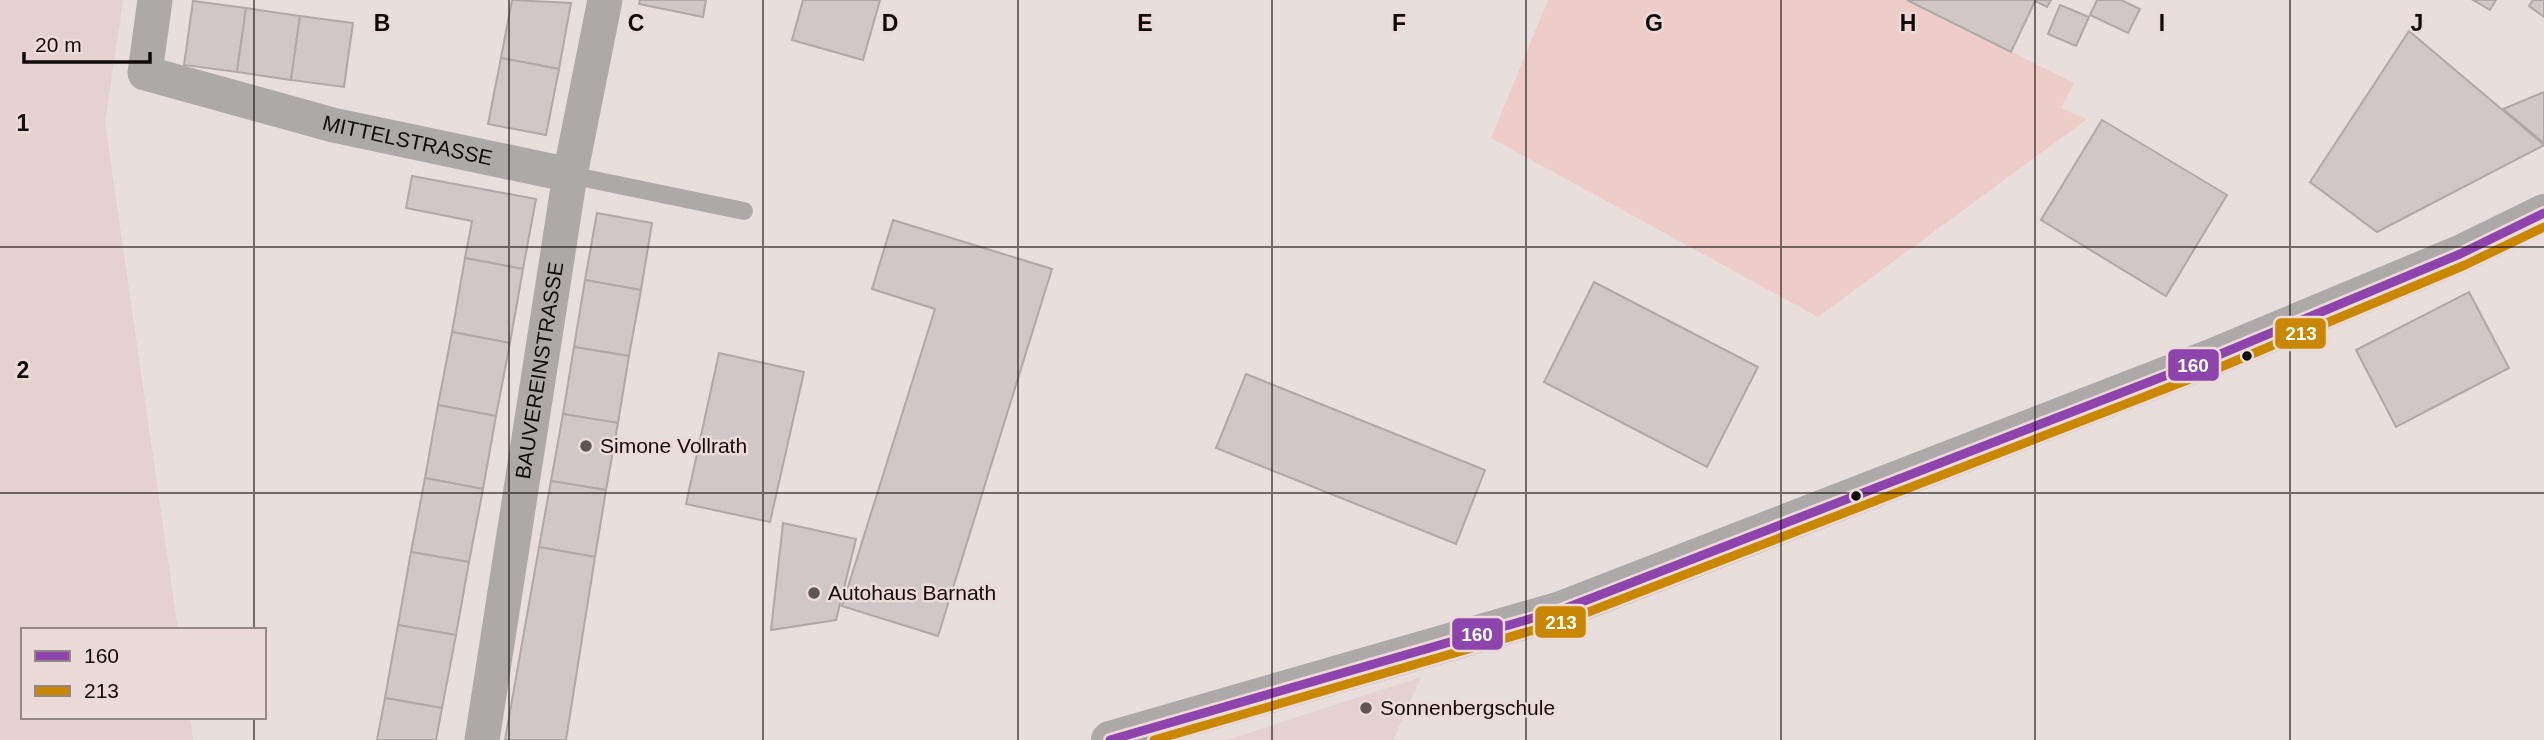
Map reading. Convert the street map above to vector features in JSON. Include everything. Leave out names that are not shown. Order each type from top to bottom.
[{"type":"street","name":"MITTELSTRASSE","points":[[155,0],[145,73],[333,125],[570,175]]},
{"type":"street","name":"BAUVEREINSTRASSE","points":[[482,740],[570,175],[605,0]]},
{"type":"street","points":[[1110,740],[1561,610],[2211,358],[2460,254],[2544,214]]},
{"type":"lane","name":"MITTELSTRASSE","points":[[570,175],[744,211]]},
{"type":"shaded area","points":[[0,0],[123,0],[105,123],[178,628],[21,628],[21,719],[190,719],[193,740],[0,740]]},
{"type":"shaded area","points":[[1548,0],[1907,0],[2074,83],[2061,108],[2087,119],[1818,317],[1491,138]]},
{"type":"shaded area","name":"Sonnenbergschule","points":[[1421,677],[1393,740],[1227,740]]},
{"type":"building","points":[[512,0],[571,3],[559,69],[501,58]]},
{"type":"building","points":[[640,0],[706,0],[703,17],[639,4]]},
{"type":"building","points":[[803,0],[880,0],[863,60],[792,40]]},
{"type":"building","points":[[1907,0],[2051,0],[2047,7],[2035,1],[2011,52]]},
{"type":"building","points":[[2097,0],[2121,0],[2140,9],[2128,33],[2090,15]]},
{"type":"building","points":[[2473,0],[2496,0],[2490,10]]},
{"type":"building","points":[[2533,0],[2544,0],[2544,17],[2529,6]]},
{"type":"building","points":[[193,1],[246,8],[237,72],[184,65]]},
{"type":"building","points":[[2060,5],[2089,17],[2076,46],[2048,34]]},
{"type":"building","points":[[246,8],[300,16],[291,80],[237,72]]},
{"type":"building","points":[[300,16],[353,23],[344,87],[291,80]]},
{"type":"building","points":[[2409,31],[2544,145],[2377,232],[2310,182]]},
{"type":"building","points":[[501,58],[559,69],[546,135],[488,124]]},
{"type":"building","points":[[2544,92],[2544,143],[2503,109]]},
{"type":"building","points":[[2102,120],[2227,195],[2166,296],[2041,220]]},
{"type":"building","points":[[412,176],[536,199],[523,269],[465,258],[472,221],[406,208]]},
{"type":"building","points":[[597,213],[652,223],[641,290],[585,280]]},
{"type":"building","points":[[893,220],[1052,269],[938,636],[842,606],[935,309],[872,289]]},
{"type":"building","points":[[465,258],[523,269],[510,343],[452,332]]},
{"type":"building","points":[[585,280],[641,290],[629,356],[574,347]]},
{"type":"building","points":[[1594,282],[1758,367],[1707,467],[1544,382]]},
{"type":"building","points":[[2469,292],[2509,368],[2396,427],[2356,350]]},
{"type":"building","points":[[452,332],[510,343],[496,416],[438,405]]},
{"type":"building","points":[[574,347],[629,356],[618,423],[563,414]]},
{"type":"building","points":[[719,353],[804,372],[770,522],[686,504]]},
{"type":"building","points":[[1246,374],[1485,470],[1456,544],[1216,448]]},
{"type":"building","points":[[438,405],[496,416],[483,489],[425,478]]},
{"type":"building","points":[[563,414],[618,423],[606,490],[551,481]]},
{"type":"building","points":[[425,478],[483,489],[469,562],[411,552]]},
{"type":"building","points":[[551,481],[606,490],[595,557],[539,547]]},
{"type":"building","points":[[783,523],[856,539],[836,620],[771,630]]},
{"type":"building","points":[[539,547],[595,557],[566,740],[505,740]]},
{"type":"building","points":[[411,552],[469,562],[456,635],[398,625]]},
{"type":"building","points":[[398,625],[456,635],[442,708],[385,698]]},
{"type":"building","points":[[385,698],[442,708],[436,740],[377,740]]},
{"type":"transit line","name":"160","points":[[1110,740],[1561,610],[2211,358],[2460,254],[2544,213]]},
{"type":"transit line","name":"213","points":[[1154,740],[1565,621],[2216,369],[2465,265],[2544,227]]},
{"type":"place","name":"Simone Vollrath","points":[[586,446]]},
{"type":"place","name":"Autohaus Barnath","points":[[814,593]]},
{"type":"place","name":"Sonnenbergschule","points":[[1366,708]]}]
